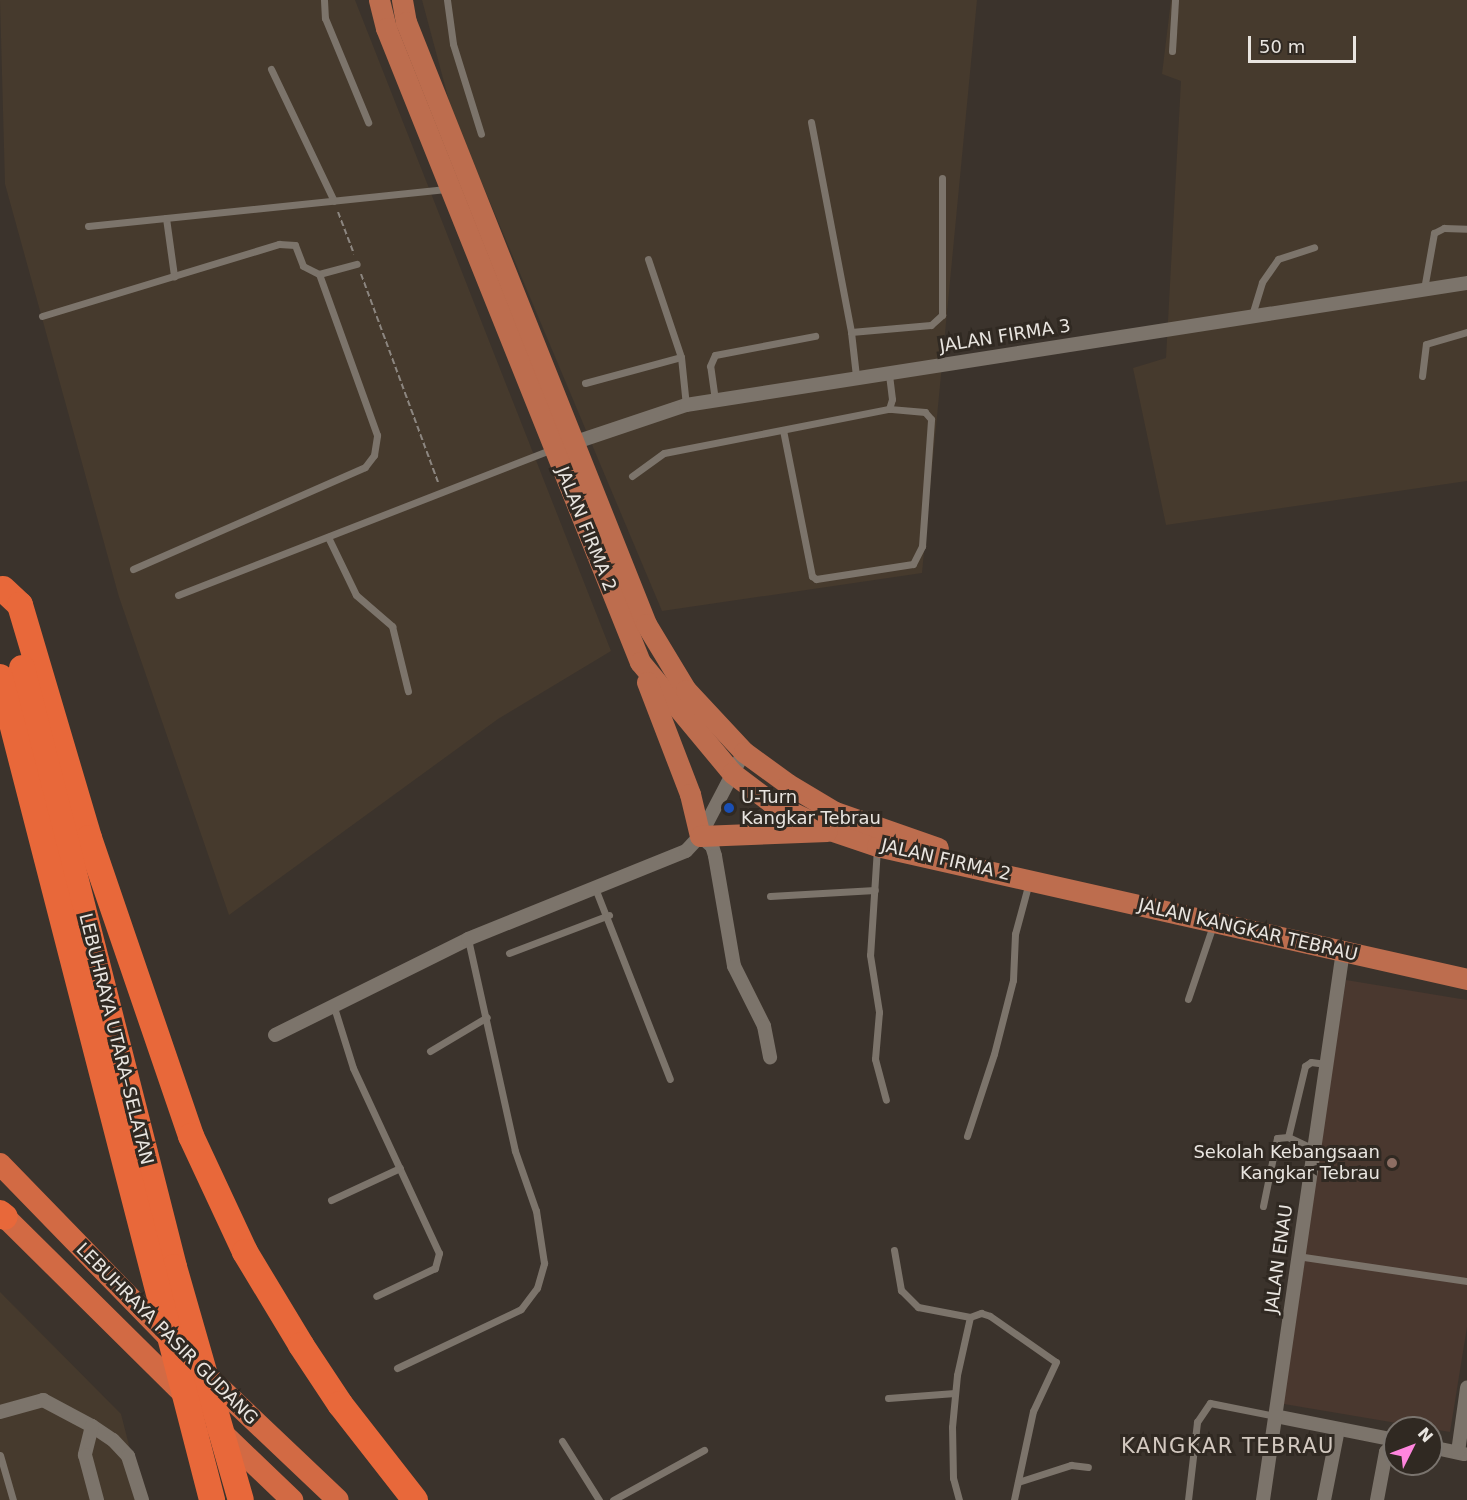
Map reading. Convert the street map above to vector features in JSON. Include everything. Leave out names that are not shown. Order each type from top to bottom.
[{"type":"highway","name":"LEBUHRAYA UTARA–SELATAN","points":[[1,583],[174,1267],[241,1500]]},
{"type":"highway","points":[[1,583],[20,605],[89,838],[191,1136],[244,1252],[301,1345],[340,1404],[415,1500]]},
{"type":"highway","name":"LEBUHRAYA UTARA–SELATAN","points":[[0,677],[141,1235],[211,1497]]},
{"type":"highway","name":"LEBUHRAYA PASIR GUDANG","points":[[0,1164],[251,1420],[338,1500]]},
{"type":"highway","name":"LEBUHRAYA PASIR GUDANG","points":[[2,1214],[292,1500]]},
{"type":"main road","name":"JALAN FIRMA 2","points":[[379,0],[386,28],[639,662],[732,774],[772,803],[830,830],[878,836],[1030,879]]},
{"type":"main road","name":"JALAN FIRMA 2","points":[[402,0],[406,22],[646,624],[686,690],[744,752],[788,784],[878,836]]},
{"type":"main road","points":[[639,662],[690,794],[700,836],[830,830]]},
{"type":"main road","name":"JALAN KANGKAR TEBRAU","points":[[1030,879],[1467,980]]},
{"type":"street","name":"JALAN FIRMA 3","points":[[553,449],[686,405],[856,376],[889,373],[1467,283]]},
{"type":"street","points":[[276,1035],[333,1004],[468,939],[674,857],[700,836],[744,752]]},
{"type":"street","points":[[700,836],[712,846],[734,966],[764,1026],[770,1057]]},
{"type":"street","name":"JALAN ENAU","points":[[1263,1500],[1343,951]]},
{"type":"street","points":[[1443,1449],[1462,1453],[1467,1388]]},
{"type":"street","points":[[0,1412],[43,1400],[92,1426],[113,1440],[128,1456],[142,1500]]},
{"type":"street","points":[[1275,1416],[1383,1438]]},
{"type":"street","points":[[92,1426],[85,1455],[97,1500]]},
{"type":"street","points":[[1324,1500],[1338,1429]]},
{"type":"street","points":[[1377,1500],[1383,1468]]},
{"type":"lane","points":[[324,0],[325,18],[368,122]]},
{"type":"lane","points":[[447,0],[453,44],[481,134]]},
{"type":"lane","points":[[1172,51],[1175,0]]},
{"type":"lane","points":[[271,69],[334,201]]},
{"type":"lane","points":[[811,122],[851,332],[856,376]]},
{"type":"lane","points":[[851,332],[931,325],[942,315],[942,178]]},
{"type":"lane","points":[[88,226],[450,189]]},
{"type":"lane","points":[[166,218],[174,276]]},
{"type":"lane","points":[[1424,290],[1434,233],[1440,228],[1467,230]]},
{"type":"lane","points":[[42,316],[279,244],[295,245],[303,266],[319,274],[357,264]]},
{"type":"lane","points":[[1252,315],[1262,282],[1278,259],[1314,248]]},
{"type":"lane","points":[[648,259],[681,357],[686,405]]},
{"type":"lane","points":[[133,568],[365,467],[374,455],[377,435],[319,274]]},
{"type":"lane","points":[[1422,376],[1426,344],[1467,332]]},
{"type":"lane","points":[[716,400],[710,366],[715,355],[814,336]]},
{"type":"lane","points":[[585,383],[681,357]]},
{"type":"lane","points":[[889,373],[892,399],[889,409]]},
{"type":"lane","points":[[632,476],[664,453],[889,409],[925,412],[931,418],[922,546],[913,564],[816,579],[812,576],[783,430]]},
{"type":"lane","points":[[178,595],[553,449]]},
{"type":"lane","points":[[328,537],[356,595],[392,626],[408,691]]},
{"type":"lane","points":[[878,836],[870,955],[879,1011],[875,1059],[886,1100]]},
{"type":"lane","points":[[967,1136],[1013,980],[1015,934],[1030,879]]},
{"type":"lane","points":[[595,888],[609,915],[670,1079]]},
{"type":"lane","points":[[770,896],[875,890]]},
{"type":"lane","points":[[509,953],[609,915]]},
{"type":"lane","points":[[1188,999],[1214,923]]},
{"type":"lane","points":[[397,1368],[521,1309],[537,1288],[544,1263],[536,1211],[515,1151],[468,939]]},
{"type":"lane","points":[[333,1004],[353,1068],[439,1253],[435,1268],[376,1296]]},
{"type":"lane","points":[[430,1051],[487,1017]]},
{"type":"lane","points":[[1288,1137],[1305,1066],[1311,1062],[1326,1064]]},
{"type":"lane","points":[[1263,1206],[1277,1138],[1288,1137],[1314,1149]]},
{"type":"lane","points":[[331,1200],[399,1168]]},
{"type":"lane","points":[[894,1250],[901,1290],[918,1307],[970,1317],[981,1313],[1056,1362],[1033,1411],[1014,1500]]},
{"type":"lane","points":[[1297,1256],[1467,1281]]},
{"type":"lane","points":[[959,1500],[953,1478],[956,1393],[970,1317]]},
{"type":"lane","points":[[888,1398],[956,1393]]},
{"type":"lane","points":[[1188,1500],[1197,1422],[1210,1402],[1275,1416]]},
{"type":"lane","points":[[562,1441],[599,1500]]},
{"type":"lane","points":[[612,1500],[704,1450]]},
{"type":"lane","points":[[0,1455],[13,1500]]},
{"type":"lane","points":[[1018,1482],[1071,1465],[1088,1467]]},
{"type":"path","points":[[334,201],[441,492]]},
{"type":"shaded area","points":[[0,0],[355,0],[611,651],[498,719],[229,915],[119,597],[5,184]]},
{"type":"shaded area","points":[[422,0],[977,0],[922,573],[662,611],[452,112]]},
{"type":"shaded area","points":[[1171,0],[1467,0],[1467,481],[1166,525],[1133,368],[1166,358],[1181,81],[1162,74]]},
{"type":"shaded area","name":"Sekolah Kebangsaan Kangkar Tebrau","points":[[1346,980],[1467,1000],[1467,1327],[1450,1432],[1443,1431],[1443,1416],[1383,1416],[1383,1421],[1278,1403]]},
{"type":"shaded area","points":[[0,1292],[121,1414],[143,1500],[0,1500]]},
{"type":"place","name":"U-Turn Kangkar Tebrau","points":[[729,808]]},
{"type":"place","name":"Sekolah Kebangsaan Kangkar Tebrau","points":[[1392,1163]]},
{"type":"district","name":"KANGKAR TEBRAU","points":[[1228,1446]]}]
